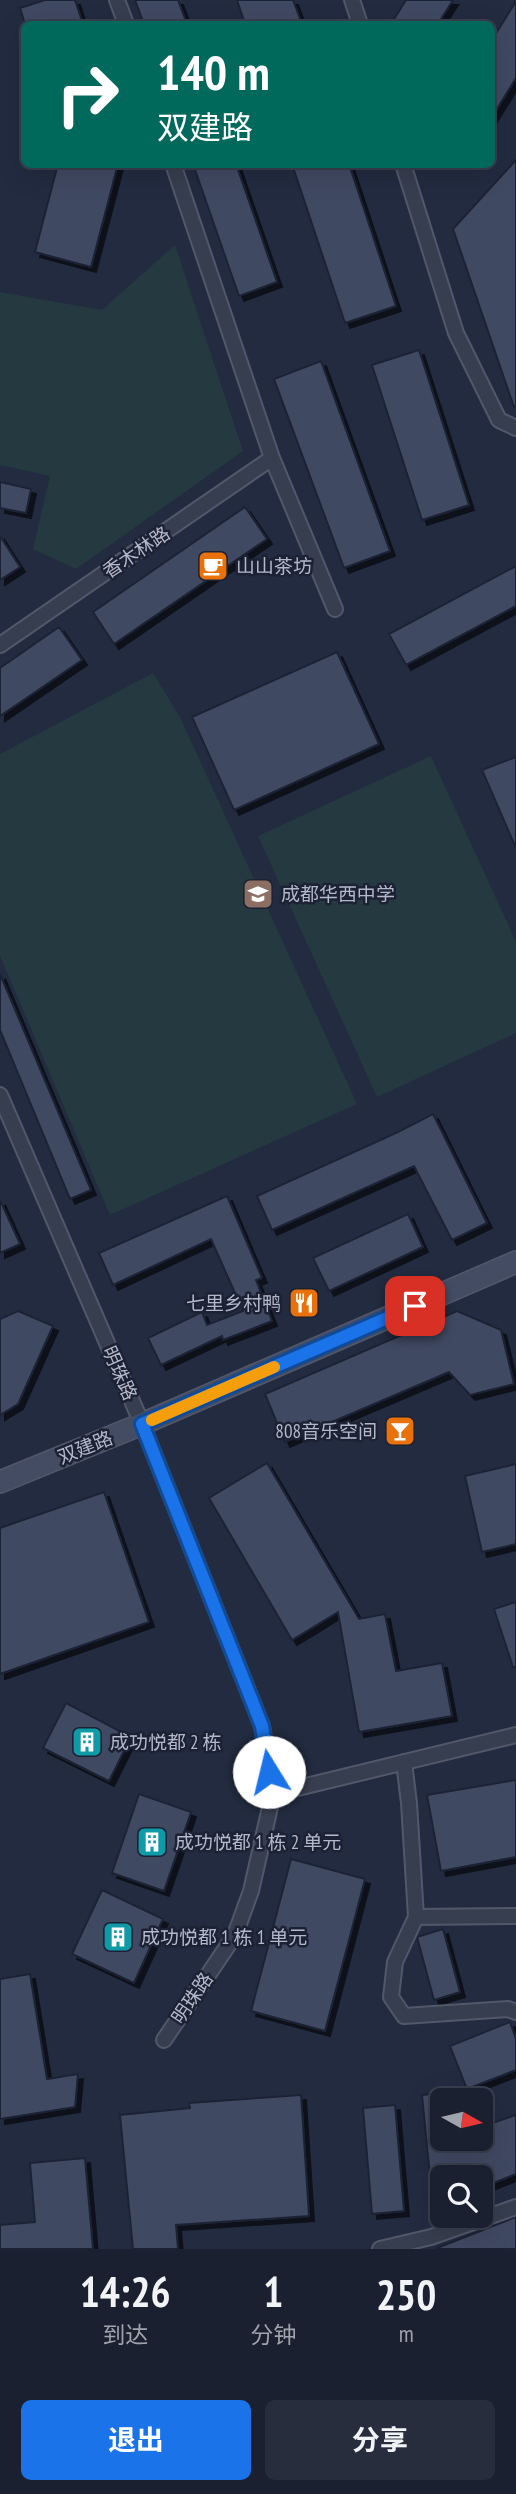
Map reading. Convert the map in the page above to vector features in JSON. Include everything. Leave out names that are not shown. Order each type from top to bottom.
[{"type":"street","points":[[117,0],[125,21]]},
{"type":"street","points":[[352,0],[359,21]]},
{"type":"street","points":[[174,168],[272,458],[335,608]]},
{"type":"street","points":[[404,168],[456,333],[499,419],[516,428]]},
{"type":"street","name":"香木林路","points":[[0,645],[272,458]]},
{"type":"street","name":"明珠路","points":[[0,1095],[142,1424],[262,1726],[273,1794],[251,1891],[235,1935],[164,2040]]},
{"type":"street","name":"双建路","points":[[0,1482],[515,1264]]},
{"type":"street","points":[[273,1794],[516,1735]]},
{"type":"street","points":[[404,1762],[416,1917],[394,1962],[391,1997],[404,2016],[508,2008],[516,2012]]},
{"type":"street","points":[[416,1917],[516,1916]]},
{"type":"street","points":[[380,2249],[431,2237],[516,2207]]},
{"type":"shaded area","points":[[175,245],[243,451],[76,569],[33,549],[50,476],[0,465],[0,292],[102,310]]},
{"type":"shaded area","points":[[153,673],[180,717],[357,1104],[110,1215],[0,956],[0,754]]},
{"type":"shaded area","points":[[431,756],[516,942],[516,1033],[377,1097],[258,836]]},
{"type":"building","points":[[45,0],[75,0],[82,21],[24,21],[20,8]]},
{"type":"building","points":[[135,0],[178,0],[186,21],[143,21]]},
{"type":"building","points":[[237,0],[293,0],[301,21],[244,21]]},
{"type":"building","points":[[406,0],[453,0],[440,21],[393,21]]},
{"type":"building","points":[[516,1],[516,78],[495,112],[495,35]]},
{"type":"building","points":[[516,160],[516,406],[514,407],[453,229]]},
{"type":"building","points":[[57,168],[117,168],[91,267],[35,252]]},
{"type":"building","points":[[194,168],[237,168],[277,282],[239,296]]},
{"type":"building","points":[[293,168],[350,168],[396,306],[345,323]]},
{"type":"building","points":[[419,350],[469,505],[422,520],[372,365]]},
{"type":"building","points":[[321,361],[390,551],[344,568],[274,379]]},
{"type":"building","points":[[0,482],[31,489],[26,513],[0,508]]},
{"type":"building","points":[[245,507],[267,539],[114,644],[93,612]]},
{"type":"building","points":[[0,536],[20,567],[0,580]]},
{"type":"building","points":[[516,566],[516,606],[406,665],[389,634]]},
{"type":"building","points":[[59,627],[82,660],[0,716],[0,668]]},
{"type":"building","points":[[337,652],[379,744],[234,810],[192,717]]},
{"type":"building","points":[[516,757],[516,848],[482,770]]},
{"type":"building","points":[[0,974],[91,1190],[70,1199],[0,1030]]},
{"type":"building","points":[[433,1114],[487,1223],[452,1240],[414,1166],[272,1230],[257,1196]]},
{"type":"building","points":[[227,1196],[262,1278],[256,1280],[272,1321],[223,1340],[222,1336],[161,1365],[148,1338],[202,1312],[207,1325],[243,1311],[211,1239],[113,1285],[99,1253]]},
{"type":"building","points":[[0,1200],[20,1244],[0,1253]]},
{"type":"building","points":[[408,1214],[423,1247],[329,1291],[313,1258]]},
{"type":"building","points":[[18,1311],[53,1326],[18,1404],[0,1415],[0,1319]]},
{"type":"building","points":[[457,1311],[501,1330],[514,1384],[470,1395],[449,1372],[285,1442],[265,1394]]},
{"type":"building","points":[[267,1463],[359,1619],[385,1614],[396,1671],[442,1663],[452,1716],[359,1732],[338,1612],[292,1640],[209,1498]]},
{"type":"building","points":[[516,1464],[516,1544],[482,1552],[465,1476]]},
{"type":"building","points":[[104,1492],[149,1622],[0,1674],[0,1528]]},
{"type":"building","points":[[516,1602],[516,1667],[513,1667],[494,1609]]},
{"type":"building","name":"成功悦都 2 栋","points":[[66,1703],[131,1737],[109,1781],[43,1748]]},
{"type":"building","points":[[516,1780],[516,1857],[441,1871],[427,1795]]},
{"type":"building","name":"成功悦都 1 栋 2 单元","points":[[139,1794],[191,1812],[164,1891],[112,1873]]},
{"type":"building","points":[[291,1859],[365,1879],[325,2031],[251,2011]]},
{"type":"building","name":"成功悦都 1 栋 1 单元","points":[[102,1890],[163,1919],[134,1983],[72,1954]]},
{"type":"building","points":[[443,1929],[460,1992],[434,2000],[417,1937]]},
{"type":"building","points":[[30,1974],[47,2079],[78,2074],[75,2107],[0,2119],[0,1979]]},
{"type":"building","points":[[510,2022],[516,2039],[516,2070],[467,2088],[450,2046]]},
{"type":"building","points":[[430,2094],[430,2151],[494,2151],[494,2123],[516,2115],[516,2174],[493,2183],[493,2165],[430,2165],[430,2177],[422,2095]]},
{"type":"building","points":[[301,2095],[309,2216],[176,2225],[178,2249],[133,2249],[120,2115],[190,2108],[189,2103]]},
{"type":"building","points":[[395,2105],[404,2211],[372,2214],[363,2108]]},
{"type":"building","points":[[85,2158],[93,2249],[0,2249],[0,2225],[35,2222],[30,2163]]},
{"type":"building","points":[[516,2217],[516,2249],[437,2249],[493,2228]]},
{"type":"slow traffic","points":[[152,1420],[274,1367]]},
{"type":"place","name":"山山茶坊","points":[[213,566]]},
{"type":"place","name":"成都华西中学","points":[[258,894]]},
{"type":"place","name":"七里乡村鸭","points":[[304,1303]]},
{"type":"place","name":"808音乐空间","points":[[400,1431]]},
{"type":"place","name":"成功悦都 2 栋","points":[[87,1742]]},
{"type":"place","name":"成功悦都 1 栋 2 单元","points":[[152,1842]]},
{"type":"place","name":"成功悦都 1 栋 1 单元","points":[[118,1937]]},
{"type":"route","points":[[269,1772],[262,1726],[142,1424],[415,1306]]}]
